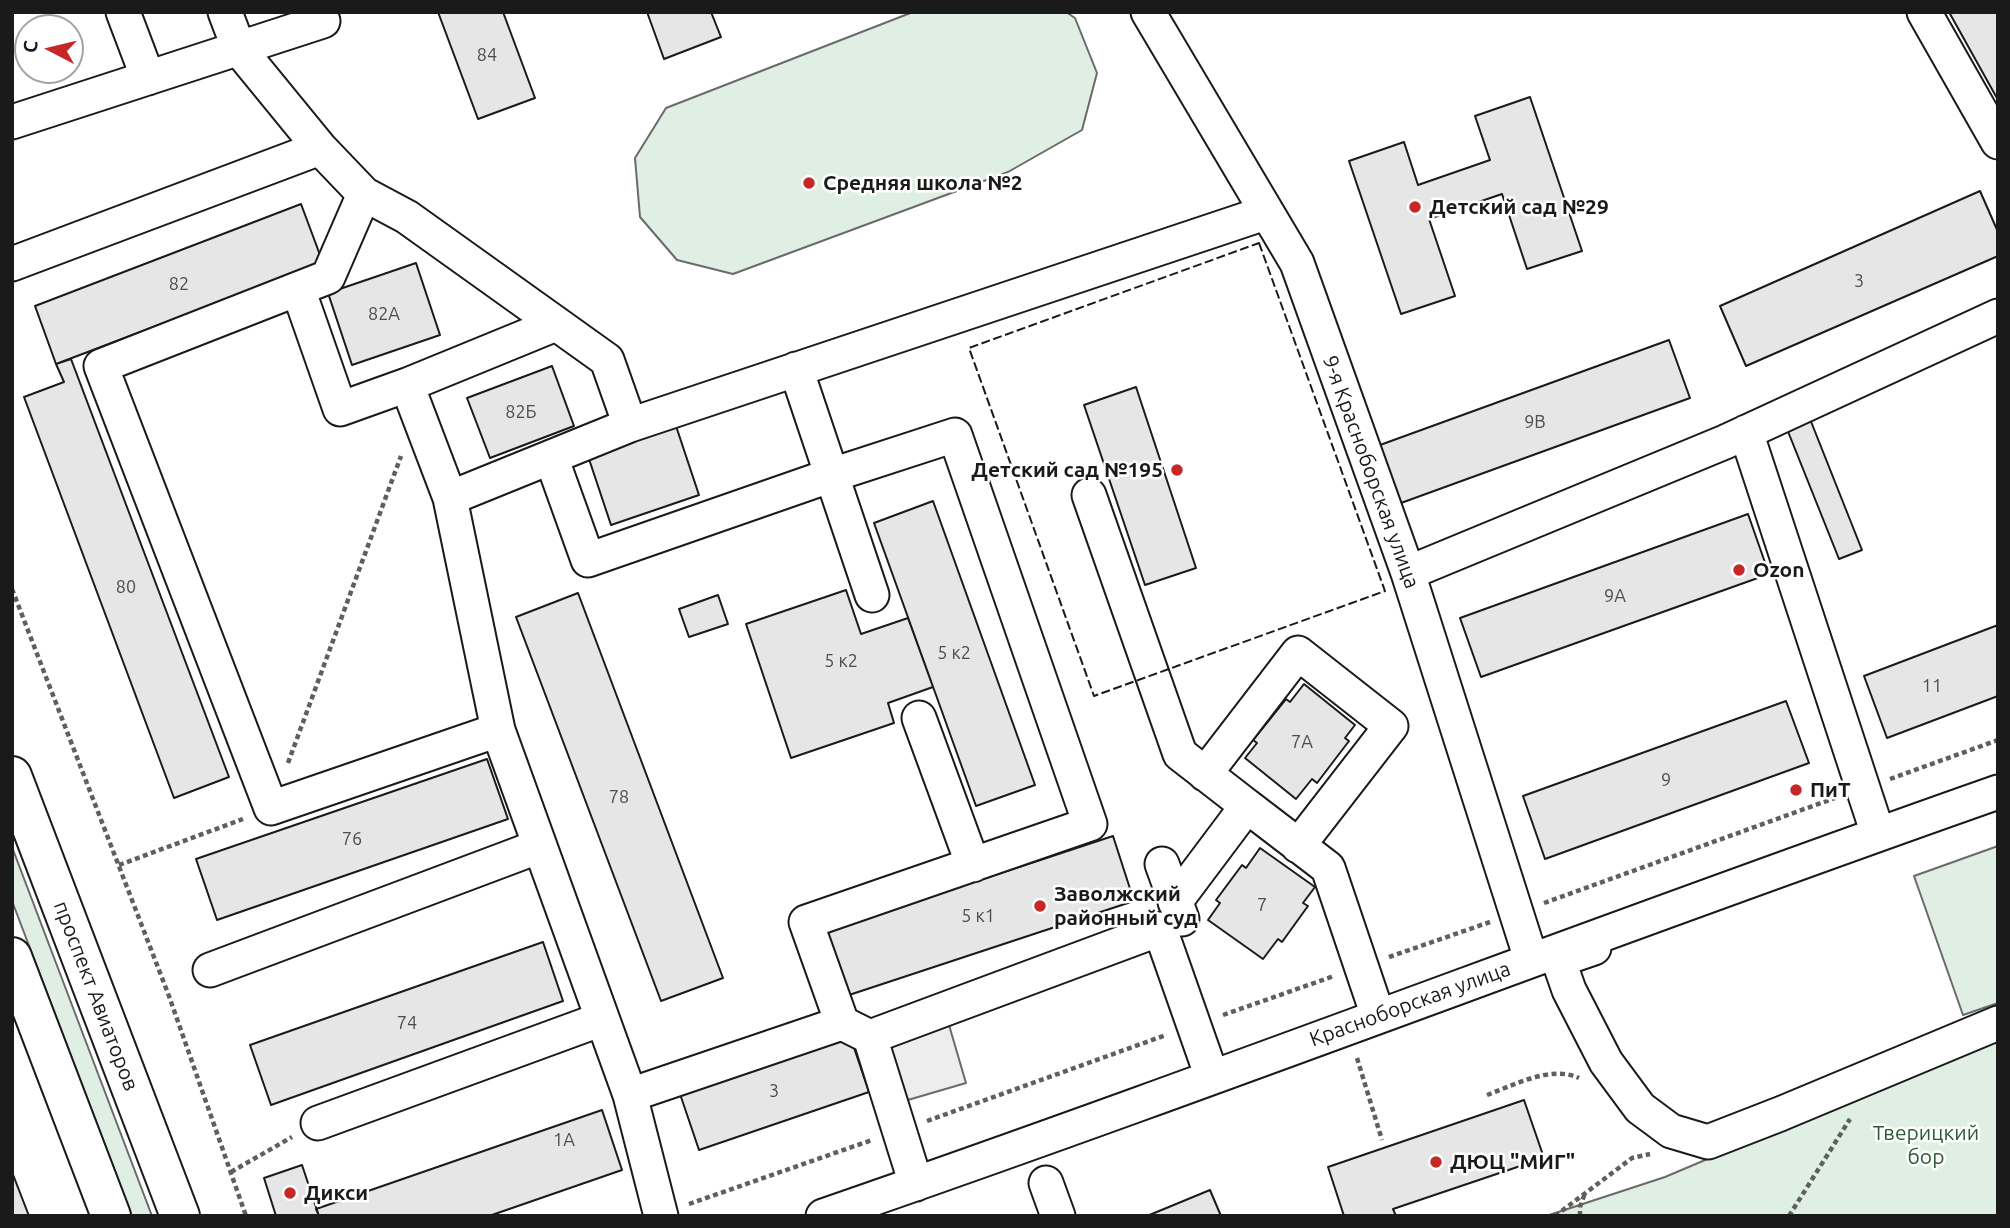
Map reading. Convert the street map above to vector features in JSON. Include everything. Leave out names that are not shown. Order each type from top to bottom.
[{"type":"main road","name":"проспект Авиаторов","points":[[12,776],[180,1216]]},
{"type":"main road","points":[[12,957],[111,1216]]},
{"type":"street","points":[[123,12],[148,78]]},
{"type":"street","points":[[225,12],[239,49],[320,148],[364,194],[407,217],[607,360],[630,425]]},
{"type":"street","name":"9-я Красноборская улица","points":[[1148,12],[1297,263],[1408,573],[1531,959]]},
{"type":"street","points":[[1924,12],[1998,142]]},
{"type":"street","points":[[12,122],[323,21]]},
{"type":"street","points":[[12,264],[320,148]]},
{"type":"street","points":[[364,194],[328,277],[101,366],[271,808],[498,730]]},
{"type":"street","points":[[450,498],[630,425],[1265,213]]},
{"type":"street","points":[[298,289],[340,409],[412,398],[556,324]]},
{"type":"street","points":[[1408,573],[1746,432],[1998,316]]},
{"type":"street","points":[[796,369],[872,595]]},
{"type":"street","points":[[412,398],[450,498],[498,730],[629,1095],[661,1215]]},
{"type":"street","points":[[1746,432],[1878,834]]},
{"type":"street","points":[[551,457],[588,560],[955,435],[1090,824],[806,922],[899,1130],[916,1184]]},
{"type":"street","points":[[1088,495],[1180,754],[1328,868],[1361,967],[1363,1021]]},
{"type":"street","points":[[1205,774],[1298,653],[1391,726],[1298,846]]},
{"type":"street","points":[[919,718],[973,864]]},
{"type":"street","name":"Красноборская улица","points":[[823,1216],[1998,792]]},
{"type":"street","points":[[629,1095],[856,1030],[1168,916],[1247,806]]},
{"type":"street","points":[[210,970],[540,846]]},
{"type":"street","points":[[1162,864],[1168,916],[1193,1026],[1212,1077]]},
{"type":"street","points":[[1712,894],[1699,911],[1565,958],[1561,967],[1569,990],[1606,1062],[1640,1108],[1671,1131],[1708,1142],[1998,1023]]},
{"type":"street","points":[[318,1123],[603,1019]]},
{"type":"street","points":[[1046,1183],[1058,1216]]},
{"type":"path","points":[[119,865],[271,808],[412,398]]},
{"type":"path","points":[[12,589],[119,865],[246,1216]]},
{"type":"path","points":[[661,1215],[1998,740]]},
{"type":"path","points":[[1363,1021],[1382,1140]]},
{"type":"path","points":[[1487,1096],[1531,1079],[1568,1073],[1580,1078]]},
{"type":"path","points":[[1788,1216],[1852,1116]]},
{"type":"path","points":[[231,1172],[318,1123]]},
{"type":"path","points":[[1555,1216],[1632,1158],[1657,1152]]},
{"type":"path","points":[[1580,1216],[1585,1193]]},
{"type":"green space","points":[[913,12],[1066,12],[1075,18],[1097,73],[1082,130],[1008,172],[733,274],[677,260],[640,217],[635,158],[666,108]]},
{"type":"green space","points":[[1998,846],[1998,1003],[1963,1015],[1914,876]]},
{"type":"green space","points":[[12,847],[152,1216],[132,1216],[12,901]]},
{"type":"green space","name":"Тверицкий бор","points":[[1998,1036],[1998,1216],[1546,1216],[1665,1177]]},
{"type":"shaded area","points":[[949,1025],[966,1083],[901,1102],[884,1044]]},
{"type":"building","points":[[438,12],[503,12],[535,98],[478,119]]},
{"type":"building","points":[[647,12],[711,12],[721,37],[664,59]]},
{"type":"building","points":[[1949,12],[1998,12],[1998,100]]},
{"type":"building","name":"Детский сад №29","points":[[1530,97],[1582,251],[1527,269],[1502,194],[1429,219],[1455,296],[1401,314],[1349,161],[1404,142],[1418,185],[1490,160],[1475,116]]},
{"type":"building","points":[[1980,191],[1998,232],[1998,256],[1746,366],[1720,306]]},
{"type":"building","points":[[301,204],[323,263],[56,364],[35,306]]},
{"type":"building","points":[[416,263],[440,335],[352,365],[328,293]]},
{"type":"building","points":[[1669,340],[1690,398],[1401,503],[1380,445]]},
{"type":"building","points":[[71,359],[229,777],[174,798],[24,397],[64,382],[56,364]]},
{"type":"building","points":[[552,366],[574,426],[490,458],[467,398]]},
{"type":"building","points":[[1136,387],[1196,568],[1145,585],[1084,405]]},
{"type":"building","points":[[1810,419],[1862,550],[1839,559],[1787,429]]},
{"type":"building","points":[[675,423],[699,495],[611,525],[587,453]]},
{"type":"building","points":[[933,501],[1035,785],[976,806],[874,523]]},
{"type":"building","points":[[1748,514],[1769,574],[1481,677],[1460,618]]},
{"type":"building","points":[[846,590],[861,634],[908,618],[933,687],[888,703],[894,723],[791,758],[746,624]]},
{"type":"building","points":[[578,593],[723,978],[661,1001],[516,617]]},
{"type":"building","points":[[718,595],[728,624],[689,637],[679,609]]},
{"type":"building","points":[[1998,625],[1998,696],[1887,738],[1864,676]]},
{"type":"building","points":[[1304,684],[1355,725],[1345,738],[1349,741],[1317,783],[1312,779],[1296,799],[1245,758],[1257,743],[1253,740],[1286,699],[1290,702]]},
{"type":"building","points":[[1786,701],[1809,763],[1545,859],[1523,796]]},
{"type":"building","points":[[487,759],[508,819],[217,920],[196,859]]},
{"type":"building","points":[[1113,836],[1134,901],[843,997],[822,932]]},
{"type":"building","points":[[1260,848],[1315,887],[1303,903],[1308,906],[1282,942],[1278,939],[1263,959],[1208,920],[1220,903],[1216,900],[1242,865],[1246,868]]},
{"type":"building","points":[[543,942],[563,1001],[271,1105],[250,1045]]},
{"type":"building","points":[[849,1033],[869,1092],[699,1150],[679,1091]]},
{"type":"building","name":"ДЮЦ \"МИГ\"","points":[[1524,1100],[1544,1158],[1393,1209],[1396,1216],[1344,1216],[1328,1167]]},
{"type":"building","points":[[602,1110],[622,1170],[489,1216],[319,1216],[316,1209]]},
{"type":"building","name":"Дикси","points":[[302,1165],[319,1216],[276,1216],[264,1178]]},
{"type":"building","points":[[12,1172],[29,1216],[12,1216]]},
{"type":"building","points":[[1210,1190],[1221,1216],[1147,1216]]},
{"type":"fence","points":[[1259,243],[1385,591],[1094,696],[969,348],[1259,243]]},
{"type":"place","name":"Средняя школа №2","points":[[809,183]]},
{"type":"place","name":"Детский сад №29","points":[[1415,207]]},
{"type":"place","name":"Детский сад №195","points":[[1177,470]]},
{"type":"place","name":"Ozon","points":[[1739,570]]},
{"type":"place","name":"ПиТ","points":[[1796,790]]},
{"type":"place","name":"Заволжский районный суд","points":[[1040,906]]},
{"type":"place","name":"ДЮЦ \"МИГ\"","points":[[1436,1162]]},
{"type":"place","name":"Дикси","points":[[290,1193]]}]
